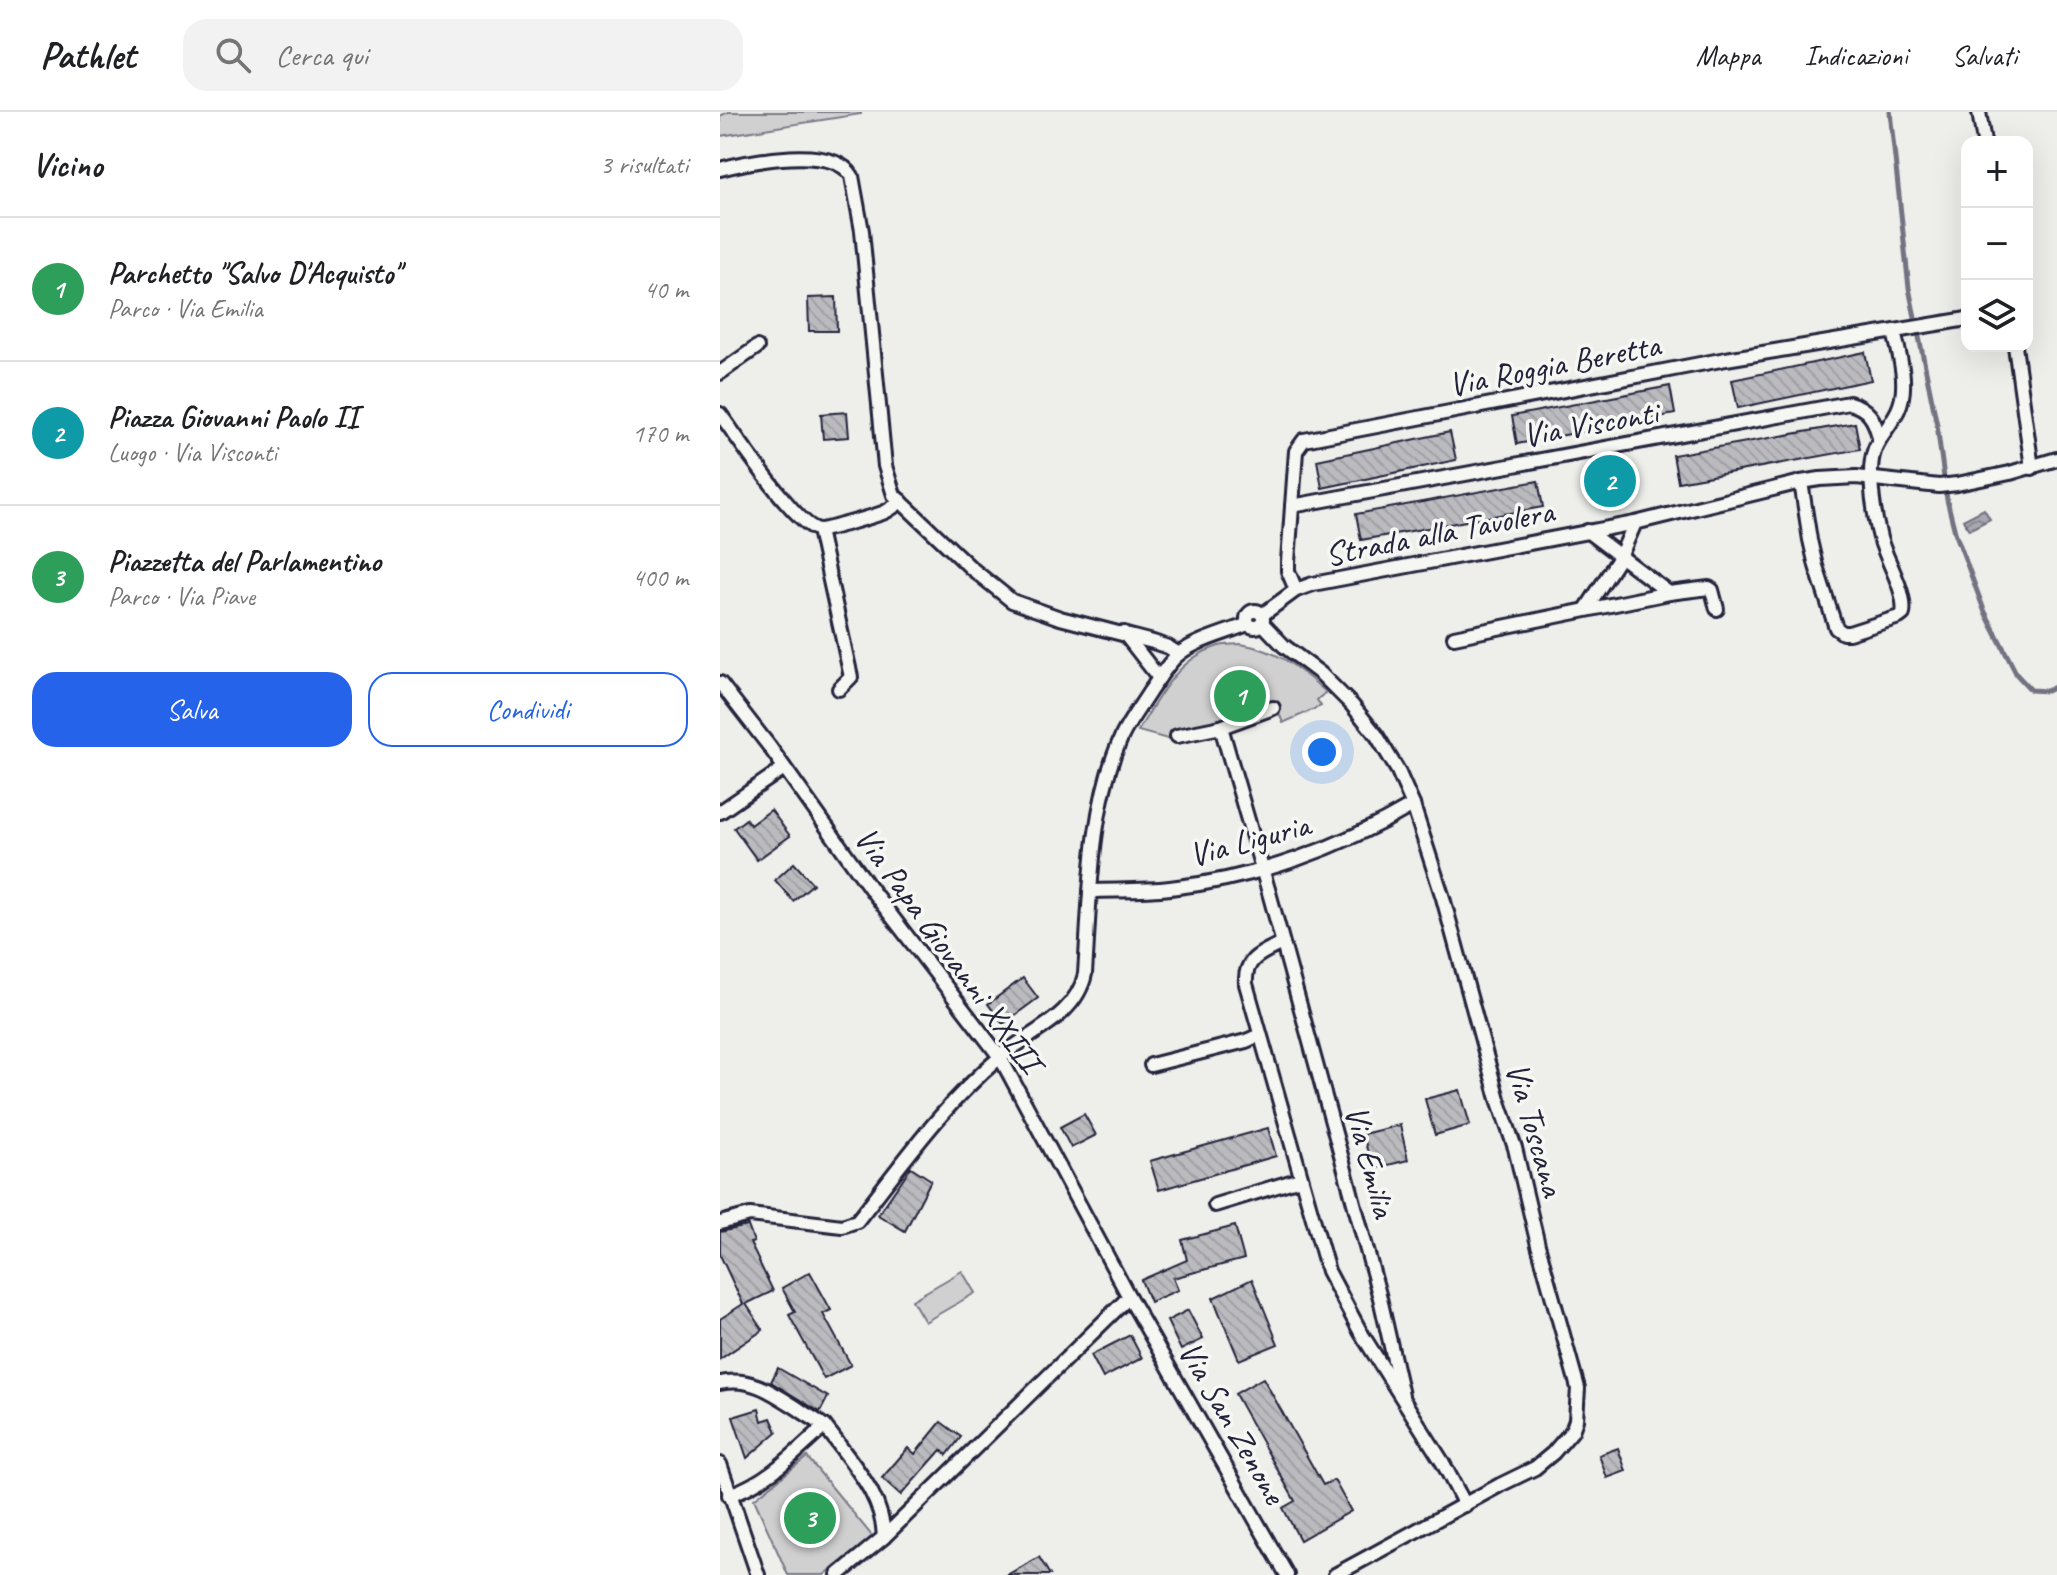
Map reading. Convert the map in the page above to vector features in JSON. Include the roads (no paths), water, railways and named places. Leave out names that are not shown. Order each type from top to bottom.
[{"type":"street","points":[[1979,112],[1983,136]]},
{"type":"street","points":[[720,169],[792,157],[826,159],[841,164],[852,176],[862,231],[885,466],[894,495],[971,568],[1012,601],[1060,618],[1124,633],[1168,647],[1179,654],[1129,724],[1113,758],[1098,828],[1085,974],[1082,988],[1066,1009],[1000,1057],[959,1095],[916,1143],[857,1221],[842,1226],[750,1215],[720,1223]]},
{"type":"street","name":"Via Roggia Beretta","points":[[1296,590],[1288,571],[1288,562],[1296,451],[1304,440],[1726,359],[1961,320]]},
{"type":"street","points":[[1801,482],[1810,540],[1836,628],[1849,633],[1899,617],[1903,614],[1904,602],[1880,540],[1871,478],[1873,451],[1898,409],[1902,394],[1903,380],[1894,332]]},
{"type":"street","points":[[720,373],[757,347]]},
{"type":"street","points":[[2016,352],[2032,468]]},
{"type":"street","name":"Via Visconti","points":[[1292,506],[1849,403],[1867,410],[1879,438]]},
{"type":"street","points":[[720,414],[777,491],[809,526],[819,530],[886,512],[901,501]]},
{"type":"street","name":"Strada alla Tavolera","points":[[1179,654],[1198,643],[1248,624],[1250,613],[1255,611],[1262,619],[1296,590],[1313,584],[1635,523],[1801,482],[1841,477],[1939,486],[2032,468],[2057,459]]},
{"type":"street","points":[[1586,609],[1620,557],[1635,523]]},
{"type":"street","points":[[819,530],[851,677],[839,689]]},
{"type":"street","points":[[1587,531],[1669,593]]},
{"type":"street","points":[[1454,637],[1669,593],[1709,588],[1717,609]]},
{"type":"street","name":"Via Toscana","points":[[1262,619],[1284,646],[1336,688],[1369,726],[1398,771],[1413,805],[1515,1148],[1578,1388],[1576,1420],[1572,1431],[1535,1468],[1335,1575]]},
{"type":"street","points":[[1124,633],[1159,678]]},
{"type":"street","name":"Via Papa Giovanni XXIII","points":[[720,683],[873,892],[1000,1057],[1129,1297]]},
{"type":"street","points":[[1177,736],[1221,727],[1273,708]]},
{"type":"street","name":"Via Emilia","points":[[1221,727],[1380,1298],[1402,1395]]},
{"type":"street","points":[[720,812],[784,768]]},
{"type":"street","name":"Via Liguria","points":[[1090,891],[1172,888],[1262,871],[1330,846],[1413,805]]},
{"type":"street","name":"Via Emilia","points":[[1282,943],[1247,966],[1246,984],[1328,1271],[1361,1333],[1402,1395],[1465,1505]]},
{"type":"street","points":[[1151,1065],[1260,1035]]},
{"type":"street","points":[[1215,1205],[1300,1179]]},
{"type":"street","points":[[838,1575],[884,1537],[1129,1297]]},
{"type":"street","name":"Via San Zenone","points":[[1129,1297],[1287,1575]]},
{"type":"street","points":[[720,1383],[754,1383],[825,1426],[864,1478],[877,1502],[884,1537]]},
{"type":"street","points":[[729,1495],[750,1488],[778,1469],[825,1426]]},
{"type":"street","points":[[720,1464],[758,1575]]},
{"type":"water","points":[[1984,509],[1990,519],[1969,530],[1963,520]]},
{"type":"waterway","points":[[1890,112],[1909,288],[1955,532],[1984,610],[2017,675],[2031,690],[2047,691],[2057,686]]},
{"type":"place","name":"Piazza Giovanni Paolo II","points":[[1610,481]]},
{"type":"place","name":"Parchetto \"Salvo D'Acquisto\"","points":[[1240,696]]},
{"type":"place","name":"Piazzetta del Parlamentino","points":[[810,1518]]}]
